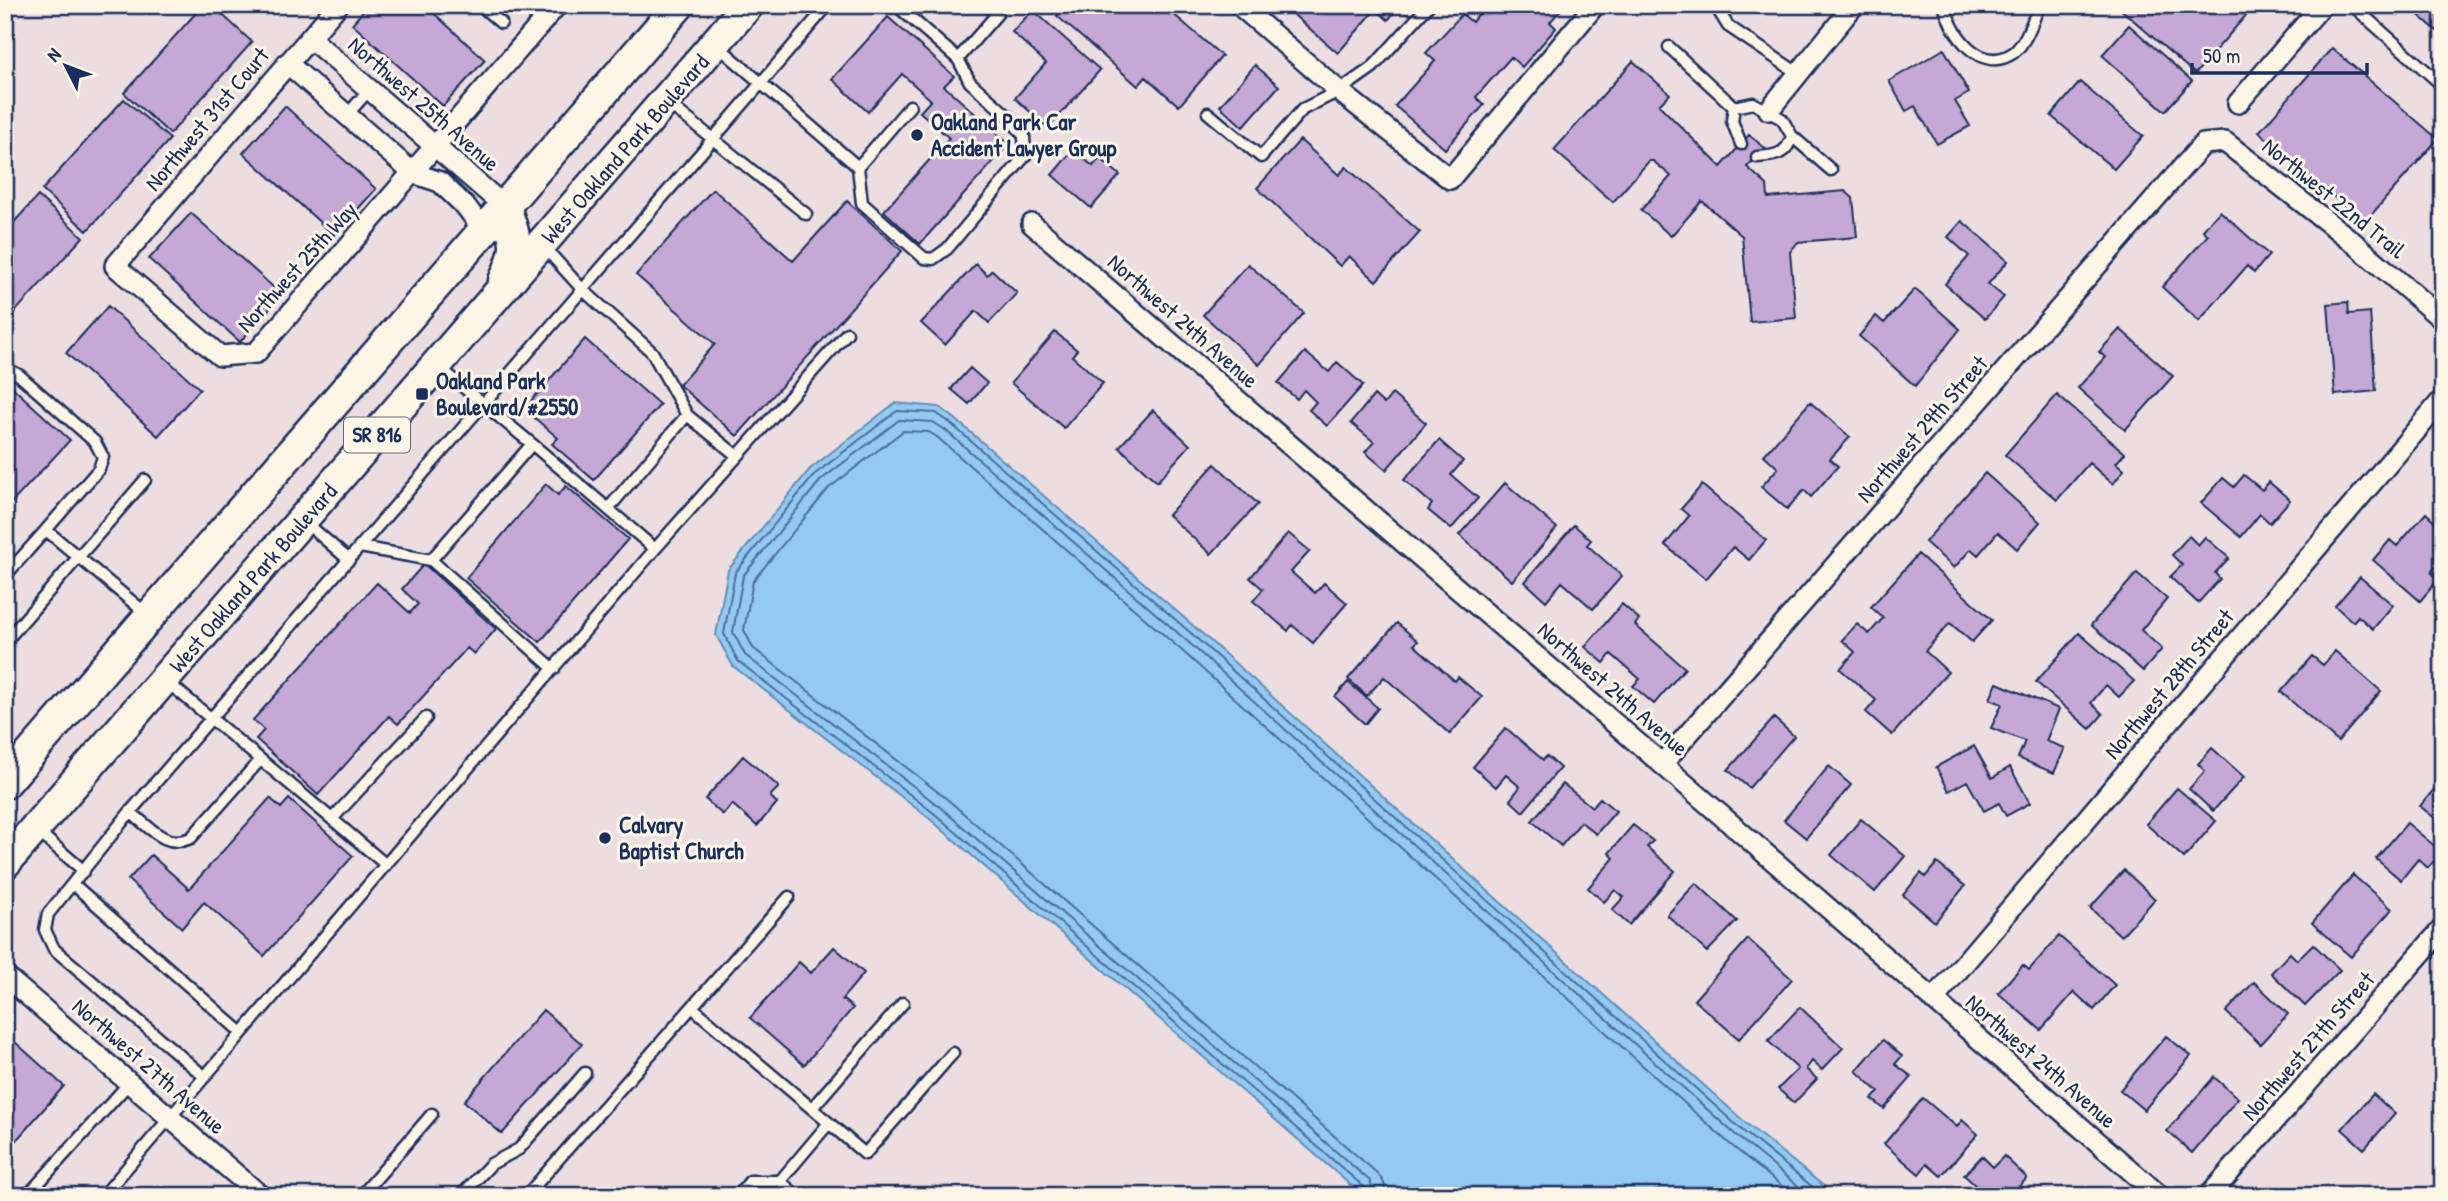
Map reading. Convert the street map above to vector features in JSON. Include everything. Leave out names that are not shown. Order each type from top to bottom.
[{"type":"main road","name":"SR 816","points":[[5,783],[679,5]]},
{"type":"main road","name":"West Oakland Park Boulevard","points":[[5,863],[748,5]]},
{"type":"main road","points":[[540,167],[529,206],[530,224],[542,246]]},
{"type":"main road","points":[[498,294],[517,253],[515,236],[505,207]]},
{"type":"street","name":"Northwest 31st Court","points":[[115,266],[338,5]]},
{"type":"street","name":"Northwest 25th Way","points":[[115,266],[220,356],[256,353],[557,5]]},
{"type":"street","points":[[1239,5],[1339,91],[1450,180],[1594,5]]},
{"type":"street","points":[[1769,110],[1854,5]]},
{"type":"street","points":[[2238,103],[2322,5]]},
{"type":"street","name":"Northwest 25th Avenue","points":[[310,38],[505,207]]},
{"type":"street","points":[[287,64],[413,173],[440,182],[467,208],[484,230]]},
{"type":"street","name":"Northwest 22nd Trail","points":[[2225,142],[2353,242],[2443,320]]},
{"type":"street","name":"Northwest 29th Street","points":[[1662,764],[2203,144],[2225,142]]},
{"type":"street","name":"Northwest 24th Avenue","points":[[1032,224],[1662,764],[2160,1196]]},
{"type":"street","name":"Northwest 28th Street","points":[[1933,1000],[2443,399]]},
{"type":"street","name":"Northwest 27th Street","points":[[2209,1196],[2443,928]]},
{"type":"street","name":"Northwest 27th Avenue","points":[[5,976],[172,1116],[261,1196]]},
{"type":"lane","points":[[480,5],[501,23]]},
{"type":"lane","points":[[205,1077],[54,949],[45,930],[48,914],[130,812],[828,5]]},
{"type":"lane","points":[[715,44],[858,167],[862,203],[924,258],[933,259],[947,249],[1025,156],[1024,136],[1009,117],[970,82],[958,59],[896,5]]},
{"type":"lane","points":[[958,59],[997,14],[986,5]]},
{"type":"lane","points":[[1208,113],[1261,158],[1303,109],[1339,91],[1373,67],[1429,5]]},
{"type":"lane","points":[[1715,5],[1728,26],[1799,74]]},
{"type":"lane","points":[[1944,5],[1948,20],[1966,47],[1987,59],[2001,60],[2016,51],[2039,5]]},
{"type":"lane","points":[[2352,5],[2443,86]]},
{"type":"lane","points":[[1669,47],[1734,107]]},
{"type":"lane","points":[[346,116],[370,89]]},
{"type":"lane","points":[[666,101],[806,214]]},
{"type":"lane","points":[[1734,107],[1753,103],[1769,110],[1782,119],[1792,136],[1831,170]]},
{"type":"lane","points":[[858,167],[910,106]]},
{"type":"lane","points":[[1734,107],[1732,121],[1741,144]]},
{"type":"lane","points":[[1757,157],[1776,156],[1784,152],[1792,136]]},
{"type":"lane","points":[[542,246],[582,289],[652,352],[687,415],[736,455]]},
{"type":"lane","points":[[103,1196],[736,455],[847,333]]},
{"type":"lane","points":[[437,365],[655,549]]},
{"type":"lane","points":[[5,368],[19,375],[95,442],[103,457],[99,469],[5,576]]},
{"type":"lane","points":[[608,509],[687,415]]},
{"type":"lane","points":[[431,560],[532,444]]},
{"type":"lane","points":[[5,642],[145,481]]},
{"type":"lane","points":[[303,521],[349,560]]},
{"type":"lane","points":[[46,530],[150,617]]},
{"type":"lane","points":[[360,547],[431,560],[554,669]]},
{"type":"lane","points":[[165,679],[385,864]]},
{"type":"lane","points":[[332,819],[426,718]]},
{"type":"lane","points":[[130,812],[168,842],[179,843],[191,838],[260,760]]},
{"type":"lane","points":[[35,829],[83,871]]},
{"type":"lane","points":[[74,884],[242,1032]]},
{"type":"lane","points":[[526,1196],[789,897]]},
{"type":"lane","points":[[812,1108],[903,1003]]},
{"type":"lane","points":[[692,1007],[866,1154],[953,1053]]},
{"type":"lane","points":[[461,1196],[491,1164],[519,1149],[584,1073]]},
{"type":"lane","points":[[27,1196],[131,1081]]},
{"type":"lane","points":[[361,1196],[432,1114]]},
{"type":"lane","points":[[780,1181],[829,1122]]},
{"type":"lane","points":[[738,1196],[750,1181],[780,1181],[797,1196]]},
{"type":"water","points":[[895,403],[939,407],[953,417],[1197,629],[1748,1125],[1836,1196],[1363,1196],[930,819],[733,666],[716,635],[728,570],[810,469]]},
{"type":"building","points":[[203,5],[212,5],[252,42],[170,134],[124,93]]},
{"type":"building","points":[[368,5],[425,5],[485,60],[443,106],[352,24]]},
{"type":"building","points":[[1067,5],[1163,5],[1222,56],[1179,106],[1146,77],[1138,86],[1057,16]]},
{"type":"building","points":[[1292,5],[1401,5],[1388,20],[1376,9],[1338,53],[1288,10]]},
{"type":"building","points":[[1486,5],[1565,5],[1550,22],[1556,28],[1522,67],[1511,57],[1476,97],[1484,105],[1445,149],[1395,106],[1435,61],[1426,53],[1462,14],[1472,22]]},
{"type":"building","points":[[2116,5],[2255,5],[2195,74]]},
{"type":"building","points":[[2407,5],[2443,5],[2443,36]]},
{"type":"building","points":[[1033,10],[1100,70],[1048,128],[1015,98],[1046,63],[1012,32]]},
{"type":"building","points":[[888,17],[954,76],[944,86],[1009,144],[920,244],[884,211],[949,138],[920,112],[931,100],[902,74],[868,112],[832,79]]},
{"type":"building","points":[[2129,25],[2192,81],[2165,111],[2102,55]]},
{"type":"building","points":[[2332,48],[2438,139],[2364,223],[2259,132]]},
{"type":"building","points":[[1944,49],[1969,93],[1955,101],[1970,126],[1937,144],[1915,106],[1906,111],[1889,81]]},
{"type":"building","points":[[1633,61],[1670,94],[1659,105],[1721,167],[1749,135],[1765,148],[1747,167],[1767,185],[1768,198],[1845,191],[1853,198],[1857,237],[1798,242],[1790,252],[1796,318],[1750,322],[1742,236],[1702,201],[1671,236],[1641,210],[1671,176],[1653,161],[1649,161],[1613,202],[1554,150]]},
{"type":"building","points":[[1255,65],[1279,86],[1243,127],[1220,106]]},
{"type":"building","points":[[2080,82],[2143,136],[2114,169],[2051,116]]},
{"type":"building","points":[[124,99],[170,139],[87,231],[42,190]]},
{"type":"building","points":[[285,106],[376,189],[334,235],[243,153]]},
{"type":"building","points":[[1300,140],[1339,175],[1346,167],[1420,232],[1376,281],[1349,256],[1340,266],[1257,188]]},
{"type":"building","points":[[1073,150],[1093,166],[1100,158],[1120,175],[1091,208],[1052,175]]},
{"type":"building","points":[[713,189],[793,261],[847,201],[902,251],[737,436],[679,385],[715,344],[636,275]]},
{"type":"building","points":[[38,196],[83,237],[5,323],[5,232]]},
{"type":"building","points":[[2220,211],[2269,255],[2254,273],[2247,266],[2199,321],[2162,287],[2208,235],[2203,230]]},
{"type":"building","points":[[191,213],[282,295],[240,342],[149,259]]},
{"type":"building","points":[[1962,221],[2008,261],[1988,284],[2004,297],[1985,319],[1945,284],[1969,256],[1948,237]]},
{"type":"building","points":[[976,264],[987,275],[992,270],[1017,293],[989,323],[976,311],[945,345],[921,323]]},
{"type":"building","points":[[1248,264],[1304,313],[1259,365],[1203,315]]},
{"type":"building","points":[[1915,289],[1960,329],[1915,386],[1859,336],[1876,316],[1884,323]]},
{"type":"building","points":[[2348,302],[2349,314],[2370,312],[2376,391],[2335,395],[2328,304]]},
{"type":"building","points":[[108,306],[200,389],[158,436],[66,353]]},
{"type":"building","points":[[2120,329],[2173,376],[2125,430],[2078,388],[2105,357],[2099,352]]},
{"type":"building","points":[[1055,332],[1077,350],[1072,356],[1103,383],[1064,428],[1011,383]]},
{"type":"building","points":[[585,339],[660,405],[594,480],[552,444],[558,438],[524,409]]},
{"type":"building","points":[[1305,352],[1329,372],[1337,362],[1363,385],[1327,426],[1309,410],[1316,402],[1304,390],[1297,399],[1278,383]]},
{"type":"building","points":[[970,368],[987,383],[969,404],[951,389]]},
{"type":"building","points":[[10,385],[70,440],[5,510],[5,390]]},
{"type":"building","points":[[1392,394],[1426,423],[1386,470],[1365,452],[1374,442],[1351,423],[1374,395],[1384,404]]},
{"type":"building","points":[[2057,395],[2125,453],[2116,463],[2124,470],[2113,484],[2089,463],[2057,500],[2005,455]]},
{"type":"building","points":[[1810,402],[1850,437],[1830,459],[1838,466],[1811,497],[1804,490],[1787,509],[1761,487],[1778,468],[1764,455]]},
{"type":"building","points":[[1153,410],[1190,445],[1157,482],[1119,447]]},
{"type":"building","points":[[1439,440],[1463,461],[1451,475],[1478,498],[1451,529],[1428,510],[1432,504],[1404,480]]},
{"type":"building","points":[[1215,464],[1258,504],[1211,554],[1168,515]]},
{"type":"building","points":[[1985,473],[2040,522],[2017,549],[1998,532],[1978,555],[1971,549],[1954,568],[1925,542]]},
{"type":"building","points":[[2244,475],[2262,490],[2269,482],[2290,500],[2270,523],[2260,514],[2241,537],[2201,503],[2223,478],[2234,487]]},
{"type":"building","points":[[1505,483],[1557,528],[1512,581],[1459,535]]},
{"type":"building","points":[[546,484],[558,495],[566,486],[628,539],[540,642],[466,578]]},
{"type":"building","points":[[1702,485],[1766,540],[1749,560],[1733,547],[1706,579],[1665,545],[1689,516],[1681,509]]},
{"type":"building","points":[[2443,485],[2443,502],[2434,495]]},
{"type":"building","points":[[2426,513],[2443,529],[2443,559],[2431,572],[2439,579],[2420,601],[2373,560],[2390,540],[2397,546]]},
{"type":"building","points":[[1574,525],[1591,540],[1587,545],[1622,576],[1593,609],[1562,582],[1546,601],[1525,582]]},
{"type":"building","points":[[1288,533],[1310,551],[1291,572],[1315,593],[1324,583],[1347,603],[1313,643],[1292,625],[1288,631],[1253,601],[1263,589],[1250,578]]},
{"type":"building","points":[[2189,536],[2198,545],[2205,537],[2229,558],[2215,573],[2220,579],[2198,603],[2170,577],[2182,565],[2172,555]]},
{"type":"building","points":[[1918,554],[1992,620],[1972,642],[1950,623],[1925,651],[1948,672],[1892,735],[1866,712],[1876,700],[1840,669],[1855,652],[1842,640],[1857,624],[1869,634],[1883,618],[1871,607]]},
{"type":"building","points":[[424,564],[496,629],[474,654],[467,648],[398,724],[389,716],[318,795],[256,739],[264,730],[253,720],[377,583],[410,613],[418,604],[402,589]]},
{"type":"building","points":[[2137,573],[2167,599],[2141,630],[2162,649],[2143,671],[2091,625]]},
{"type":"building","points":[[2360,577],[2393,605],[2373,629],[2358,616],[2353,622],[2335,606]]},
{"type":"building","points":[[1622,604],[1639,619],[1635,625],[1685,668],[1654,704],[1633,686],[1640,679],[1611,654],[1604,663],[1585,647]]},
{"type":"building","points":[[1397,623],[1418,641],[1414,645],[1455,681],[1458,677],[1482,697],[1450,734],[1384,677],[1367,696],[1348,679]]},
{"type":"building","points":[[2079,633],[2134,681],[2119,697],[2106,685],[2091,703],[2103,714],[2090,729],[2036,682]]},
{"type":"building","points":[[2335,651],[2381,691],[2338,742],[2281,692],[2312,656],[2323,665]]},
{"type":"building","points":[[1348,682],[1378,708],[1365,724],[1335,697]]},
{"type":"building","points":[[1997,683],[2059,709],[2046,741],[2065,748],[2054,773],[2018,758],[2025,741],[1991,728],[2002,704],[1990,699]]},
{"type":"building","points":[[1774,718],[1794,736],[1749,788],[1728,770]]},
{"type":"building","points":[[1506,728],[1543,760],[1547,756],[1560,768],[1523,812],[1510,800],[1520,787],[1506,775],[1496,787],[1473,767]]},
{"type":"building","points":[[1974,746],[1992,778],[2010,767],[2030,803],[2006,816],[1999,803],[1984,811],[1967,781],[1949,791],[1936,767]]},
{"type":"building","points":[[2212,748],[2244,777],[2213,811],[2189,789],[2205,771],[2198,764]]},
{"type":"building","points":[[743,756],[779,787],[770,796],[777,803],[757,826],[732,804],[723,815],[705,799]]},
{"type":"building","points":[[1829,766],[1851,785],[1806,838],[1784,820]]},
{"type":"building","points":[[2441,781],[2443,783],[2443,825],[2420,806]]},
{"type":"building","points":[[1563,784],[1592,807],[1600,798],[1616,811],[1596,834],[1581,822],[1561,846],[1532,821]]},
{"type":"building","points":[[2177,788],[2216,821],[2184,858],[2146,824]]},
{"type":"building","points":[[270,798],[281,808],[289,799],[353,856],[264,956],[204,902],[182,928],[128,880],[151,855],[189,889]]},
{"type":"building","points":[[1861,819],[1905,856],[1875,892],[1831,855]]},
{"type":"building","points":[[2407,823],[2442,852],[2428,868],[2418,859],[2401,880],[2376,859]]},
{"type":"building","points":[[1633,825],[1653,841],[1647,847],[1675,871],[1629,925],[1612,910],[1624,897],[1615,890],[1604,902],[1588,888],[1614,858],[1609,853]]},
{"type":"building","points":[[1937,863],[1965,886],[1935,922],[1903,895],[1921,873],[1925,877]]},
{"type":"building","points":[[2124,870],[2155,899],[2121,936],[2090,908]]},
{"type":"building","points":[[2353,875],[2392,909],[2351,957],[2312,923]]},
{"type":"building","points":[[1696,883],[1737,921],[1707,952],[1667,915]]},
{"type":"building","points":[[2059,936],[2115,985],[2094,1010],[2074,992],[2041,1030],[1998,993],[2023,965],[2029,970]]},
{"type":"building","points":[[1748,939],[1792,979],[1739,1039],[1694,1000]]},
{"type":"building","points":[[2313,944],[2340,970],[2305,1006],[2271,973],[2290,953],[2297,960]]},
{"type":"building","points":[[834,947],[864,973],[842,999],[853,1008],[804,1065],[750,1018],[799,962],[811,973]]},
{"type":"building","points":[[2254,982],[2288,1014],[2260,1044],[2226,1012]]},
{"type":"building","points":[[1800,1007],[1843,1048],[1822,1070],[1812,1061],[1806,1069],[1817,1079],[1794,1103],[1778,1089],[1798,1069],[1768,1041]]},
{"type":"building","points":[[543,1010],[582,1044],[502,1134],[464,1101]]},
{"type":"building","points":[[5,1033],[64,1086],[5,1153]]},
{"type":"building","points":[[2166,1036],[2191,1056],[2144,1110],[2120,1090]]},
{"type":"building","points":[[1883,1040],[1902,1056],[1895,1064],[1912,1077],[1884,1109],[1872,1099],[1879,1092],[1856,1071]]},
{"type":"building","points":[[2214,1077],[2238,1098],[2192,1153],[2167,1131]]},
{"type":"building","points":[[2373,1094],[2395,1114],[2364,1149],[2342,1129]]},
{"type":"building","points":[[1923,1098],[1957,1127],[1962,1120],[1978,1134],[1941,1176],[1927,1164],[1919,1174],[1884,1144]]},
{"type":"building","points":[[1982,1156],[1993,1167],[2004,1156],[2027,1178],[2011,1196],[1969,1196],[1977,1187],[1964,1175]]},
{"type":"place","name":"Oakland Park Car Accident Lawyer Group","points":[[917,135]]},
{"type":"place","name":"Oakland Park Boulevard/#2550","points":[[422,394]]},
{"type":"place","name":"Calvary Baptist Church","points":[[605,838]]}]
